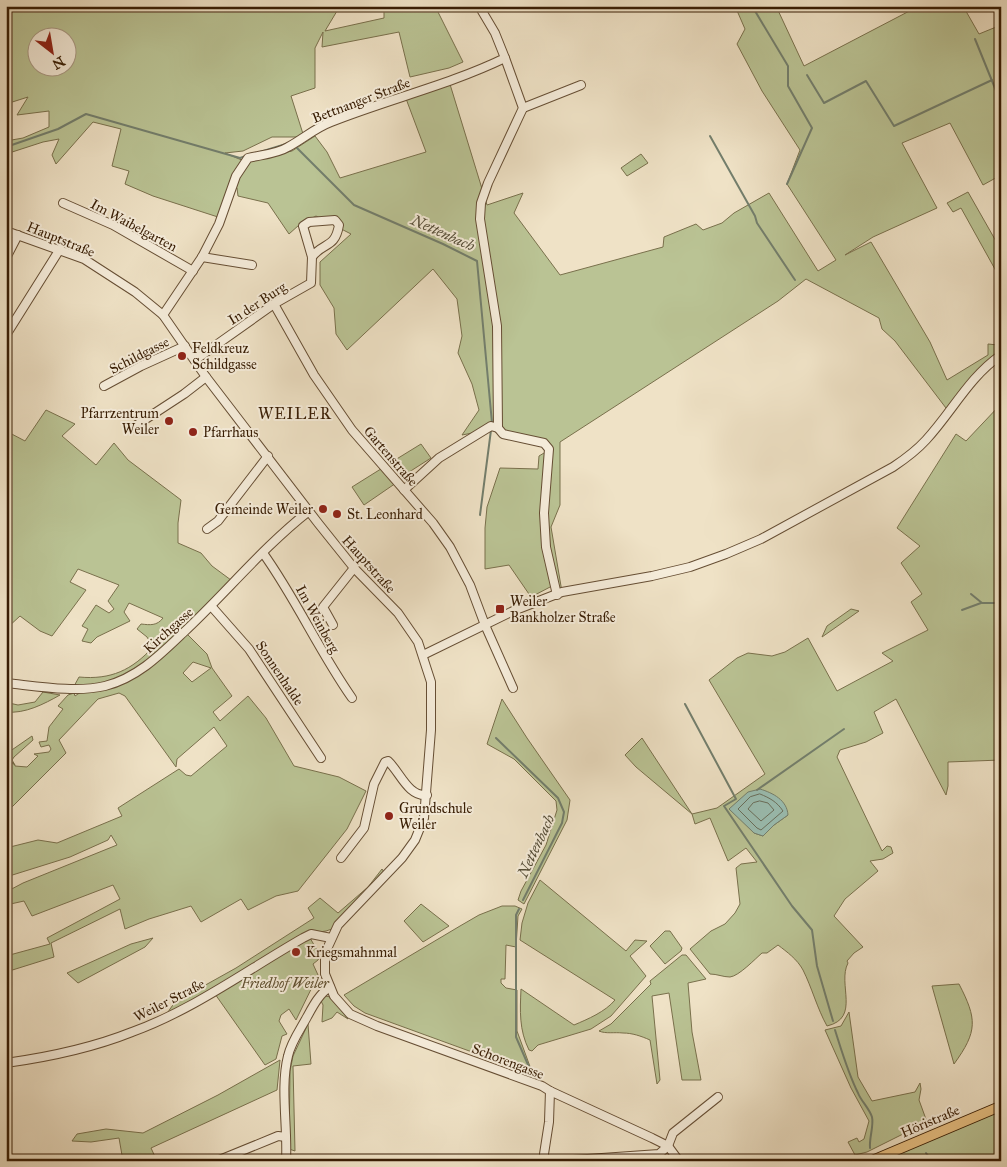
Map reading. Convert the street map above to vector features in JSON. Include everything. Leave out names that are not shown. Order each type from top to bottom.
[{"type":"main road","name":"Höristraße","points":[[871,1161],[1001,1106]]},
{"type":"street","points":[[479,6],[495,33],[523,108]]},
{"type":"street","name":"Bettnanger Straße","points":[[163,316],[202,256],[219,224],[236,176],[248,158],[287,148],[311,132],[331,122],[456,78],[504,58]]},
{"type":"street","points":[[498,428],[497,326],[480,219],[481,203],[488,183],[523,108],[581,85]]},
{"type":"street","name":"Im Waibelgarten","points":[[63,203],[113,225],[193,271]]},
{"type":"street","name":"In der Burg","points":[[195,360],[274,304],[311,283],[312,257],[303,226],[309,222],[335,220],[338,225],[337,233],[332,242],[316,251],[312,257]]},
{"type":"street","name":"Hauptstraße","points":[[6,231],[84,259],[135,292],[163,316],[206,377],[309,511],[354,568],[398,613],[418,642],[431,682],[431,730],[424,818],[415,840],[402,858],[338,925],[331,938],[325,959],[325,974],[330,987]]},
{"type":"street","points":[[6,258],[18,235]]},
{"type":"street","points":[[6,335],[60,249]]},
{"type":"street","points":[[202,256],[247,265],[252,264]]},
{"type":"street","name":"Gartenstraße","points":[[274,304],[314,375],[352,430],[433,523],[450,547],[470,585],[485,625],[513,688]]},
{"type":"street","name":"Schildgasse","points":[[104,386],[141,366],[185,346]]},
{"type":"street","points":[[423,655],[534,602],[562,592],[652,576],[690,567],[761,539],[893,467],[912,453],[940,423],[977,376],[1001,355]]},
{"type":"street","points":[[132,428],[184,394],[206,377]]},
{"type":"street","points":[[404,490],[439,458],[492,426],[498,428],[503,434],[544,443],[549,449],[544,513],[546,547],[557,595]]},
{"type":"street","points":[[207,529],[218,521],[268,456]]},
{"type":"street","name":"Kirchgasse","points":[[6,683],[73,688],[103,686],[124,680],[154,660],[212,606],[290,526],[309,511]]},
{"type":"street","name":"Im Weinberg","points":[[263,553],[280,577],[330,668],[352,698]]},
{"type":"street","points":[[333,625],[323,607],[354,568]]},
{"type":"street","name":"Sonnenhalde","points":[[212,606],[249,649],[321,758]]},
{"type":"street","points":[[341,858],[364,828],[374,784],[385,762],[388,761],[392,764],[405,783],[416,793],[427,795]]},
{"type":"street","name":"Weiler Straße","points":[[6,1062],[42,1058],[134,1032],[214,992],[311,934],[331,938]]},
{"type":"street","points":[[286,1161],[285,1077],[288,1056],[297,1034],[314,1004],[322,992],[330,987]]},
{"type":"street","name":"Schorengasse","points":[[330,987],[334,996],[350,1014],[376,1026],[542,1086],[668,1146],[679,1161]]},
{"type":"street","points":[[545,1161],[550,1091]]},
{"type":"street","points":[[560,1161],[659,1154],[668,1146],[673,1133],[718,1097]]},
{"type":"street","points":[[217,1161],[278,1136],[286,1137]]},
{"type":"green space","points":[[6,6],[340,6],[325,31],[384,18],[384,6],[435,6],[463,62],[449,68],[410,77],[399,32],[322,47],[323,32],[315,48],[315,88],[291,96],[304,137],[272,137],[243,151],[225,153],[244,161],[292,151],[315,136],[327,152],[340,178],[426,152],[405,96],[449,81],[487,205],[523,193],[514,213],[560,275],[663,247],[664,237],[696,224],[703,230],[722,223],[734,213],[769,193],[818,271],[836,260],[787,184],[800,150],[762,91],[737,44],[745,29],[735,6],[776,6],[804,66],[919,6],[963,6],[979,34],[1001,25],[1001,175],[983,185],[950,123],[902,143],[937,208],[873,237],[845,255],[871,242],[930,342],[947,380],[988,355],[988,344],[998,345],[1001,343],[1001,355],[949,412],[895,341],[882,329],[879,318],[806,279],[778,301],[560,442],[560,505],[551,527],[562,592],[552,586],[531,597],[509,565],[485,569],[487,507],[500,468],[538,469],[539,456],[549,450],[544,443],[503,434],[498,428],[462,435],[479,410],[472,384],[458,353],[462,336],[457,299],[433,269],[347,350],[336,334],[334,308],[320,285],[320,262],[351,234],[316,216],[299,225],[289,234],[268,203],[238,196],[237,188],[230,186],[221,218],[153,196],[125,184],[129,171],[112,166],[121,129],[93,122],[56,164],[52,155],[59,139],[6,154],[6,141],[23,138],[49,127],[49,111],[17,115],[28,97],[6,104]]},
{"type":"green space","points":[[641,154],[648,163],[627,176],[621,168]]},
{"type":"green space","points":[[968,192],[1001,250],[1001,280],[961,208],[953,212],[947,203]]},
{"type":"green space","points":[[1000,405],[1001,760],[948,762],[946,795],[896,699],[874,712],[883,733],[866,742],[840,750],[837,757],[882,851],[887,846],[891,847],[893,853],[883,859],[870,861],[878,871],[845,899],[834,916],[863,947],[847,961],[845,971],[846,1008],[843,1016],[837,1022],[827,1026],[801,966],[778,945],[767,953],[762,953],[742,971],[730,977],[710,974],[690,949],[711,931],[725,924],[735,913],[740,904],[736,868],[741,864],[757,862],[746,848],[728,861],[710,818],[695,824],[692,814],[717,808],[765,774],[709,680],[737,658],[748,653],[772,656],[785,652],[808,638],[837,691],[893,661],[882,653],[928,630],[911,602],[922,594],[901,563],[920,546],[897,528],[956,434],[966,441]],"holes":[[[788,815],[763,836],[754,833],[745,823]]]},
{"type":"green space","points":[[46,410],[75,424],[62,436],[96,465],[114,443],[128,460],[181,500],[178,543],[201,553],[212,566],[235,583],[185,632],[207,654],[212,668],[232,696],[213,712],[220,721],[248,696],[266,718],[294,766],[339,777],[366,791],[347,829],[298,891],[276,896],[248,910],[241,899],[201,922],[191,906],[149,919],[125,929],[120,909],[51,943],[54,957],[6,972],[6,956],[50,944],[47,938],[120,899],[113,885],[32,916],[24,901],[6,905],[6,892],[23,883],[117,845],[111,835],[108,840],[70,857],[6,877],[6,848],[38,840],[57,843],[122,816],[118,808],[179,769],[186,775],[191,776],[227,746],[214,727],[177,759],[176,767],[125,696],[119,693],[98,699],[59,740],[66,753],[6,813],[6,759],[15,766],[27,767],[38,756],[34,754],[49,752],[51,749],[49,745],[41,747],[39,742],[47,741],[49,727],[63,709],[58,706],[68,695],[74,693],[75,696],[87,688],[73,688],[79,677],[91,678],[111,675],[137,662],[153,647],[147,637],[137,629],[141,624],[156,624],[163,618],[129,603],[124,612],[130,621],[97,637],[91,643],[82,641],[88,629],[82,626],[96,605],[109,613],[114,609],[108,601],[119,585],[78,569],[70,582],[86,590],[52,636],[40,631],[20,616],[6,627],[6,431],[25,441]],"holes":[[[193,662],[211,668],[192,682],[183,673]]]},
{"type":"green space","points":[[421,444],[431,458],[406,474],[395,460]]},
{"type":"green space","points":[[384,467],[396,483],[364,505],[352,487]]},
{"type":"green space","points":[[851,609],[859,611],[822,637],[827,626]]},
{"type":"green space","points":[[6,691],[8,691],[9,703],[18,705],[35,702],[43,692],[60,695],[27,710],[6,712]]},
{"type":"green space","points":[[502,699],[570,800],[567,820],[524,904],[518,900],[521,891],[546,845],[557,810],[556,801],[514,759],[487,744]]},
{"type":"green space","points":[[32,736],[33,740],[12,760],[15,765],[6,754]]},
{"type":"green space","points":[[642,738],[692,814],[636,767],[625,755]]},
{"type":"green space","points":[[382,869],[384,872],[332,929],[305,934],[163,1019],[175,1002],[236,968],[314,918],[308,908],[320,898],[338,913],[368,887]]},
{"type":"green space","points":[[540,880],[626,951],[635,940],[647,941],[630,956],[646,976],[611,1016],[591,1029],[538,1045],[532,1051],[529,1050],[522,1028],[520,1013],[521,989],[574,1025],[601,1012],[615,1000],[520,940],[522,923],[528,903]]},
{"type":"green space","points":[[421,904],[449,926],[423,942],[404,921]]},
{"type":"green space","points":[[502,906],[515,906],[522,909],[518,916],[516,947],[506,945],[505,979],[501,979],[501,983],[506,988],[517,990],[517,1031],[532,1072],[527,1072],[365,1013],[354,1006],[344,995],[479,915]]},
{"type":"green space","points":[[665,931],[670,931],[682,948],[665,964],[650,946]]},
{"type":"green space","points":[[153,938],[145,947],[78,983],[67,973],[131,944]]},
{"type":"green space","name":"Friedhof Weiler","points":[[310,938],[320,955],[313,964],[318,975],[296,1020],[289,1009],[281,1015],[279,1021],[287,1034],[282,1036],[276,1059],[265,1065],[215,994]]},
{"type":"green space","points":[[682,955],[686,955],[706,979],[688,983],[692,1032],[701,1080],[682,1080],[669,993],[652,996],[660,1080],[657,1084],[650,1040],[630,1034],[599,1031],[611,1024],[651,984],[650,981]]},
{"type":"green space","points":[[959,984],[972,1016],[972,1025],[971,1033],[962,1053],[954,1064],[932,986]]},
{"type":"green space","points":[[325,996],[331,997],[348,1019],[337,1012],[332,1018],[322,1022],[323,1005],[321,1001]]},
{"type":"green space","points":[[849,1012],[858,1077],[872,1101],[915,1092],[920,1083],[919,1100],[927,1122],[867,1152],[855,1155],[848,1142],[857,1138],[859,1142],[864,1139],[869,1121],[851,1088],[825,1030],[841,1026]]},
{"type":"green space","points":[[308,1024],[311,1064],[293,1066],[295,1151],[289,1149],[290,1071],[293,1056]]},
{"type":"green space","points":[[280,1060],[277,1090],[151,1148],[157,1161],[123,1161],[119,1138],[91,1142],[72,1141],[77,1134],[106,1129],[143,1133],[218,1095]]},
{"type":"green space","points":[[1001,1110],[1001,1161],[879,1161]]},
{"type":"water","points":[[760,789],[782,801],[788,815],[763,836],[754,833],[729,809],[748,792]]},
{"type":"waterway","points":[[752,6],[788,66],[788,86],[812,128],[787,184]]},
{"type":"waterway","points":[[975,39],[1001,103]]},
{"type":"waterway","points":[[807,75],[824,103],[866,81],[894,126],[992,80]]},
{"type":"waterway","name":"Nettenbach","points":[[6,147],[58,129],[86,114],[240,158],[246,156]]},
{"type":"waterway","points":[[710,136],[755,216],[757,223],[795,280]]},
{"type":"waterway","name":"Nettenbach","points":[[260,152],[286,144]]},
{"type":"waterway","name":"Nettenbach","points":[[295,146],[354,205],[477,261],[492,423]]},
{"type":"waterway","name":"Nettenbach","points":[[480,515],[491,430]]},
{"type":"waterway","points":[[971,594],[982,603],[1001,603]]},
{"type":"waterway","points":[[962,610],[981,603]]},
{"type":"waterway","points":[[685,704],[736,799],[724,806],[792,906],[812,930],[817,966],[833,1021]]},
{"type":"waterway","points":[[757,790],[844,729]]},
{"type":"waterway","name":"Nettenbach","points":[[496,738],[558,798],[564,812],[562,823],[523,900]]},
{"type":"waterway","name":"Nettenbach","points":[[519,909],[516,915],[516,1037],[529,1067]]},
{"type":"waterway","points":[[835,1030],[851,1078],[872,1117],[870,1148]]},
{"type":"waterway","points":[[926,1153],[932,1161]]},
{"type":"place","name":"Feldkreuz Schildgasse","points":[[182,356]]},
{"type":"place","name":"Pfarrzentrum Weiler","points":[[169,421]]},
{"type":"place","name":"Pfarrhaus","points":[[193,432]]},
{"type":"place","name":"Gemeinde Weiler","points":[[323,509]]},
{"type":"place","name":"St. Leonhard","points":[[337,514]]},
{"type":"place","name":"Weiler Bankholzer Straße","points":[[500,609]]},
{"type":"place","name":"Grundschule Weiler","points":[[389,816]]},
{"type":"place","name":"Kriegsmahnmal","points":[[296,952]]},
{"type":"district","name":"WEILER","points":[[295,413]]}]
